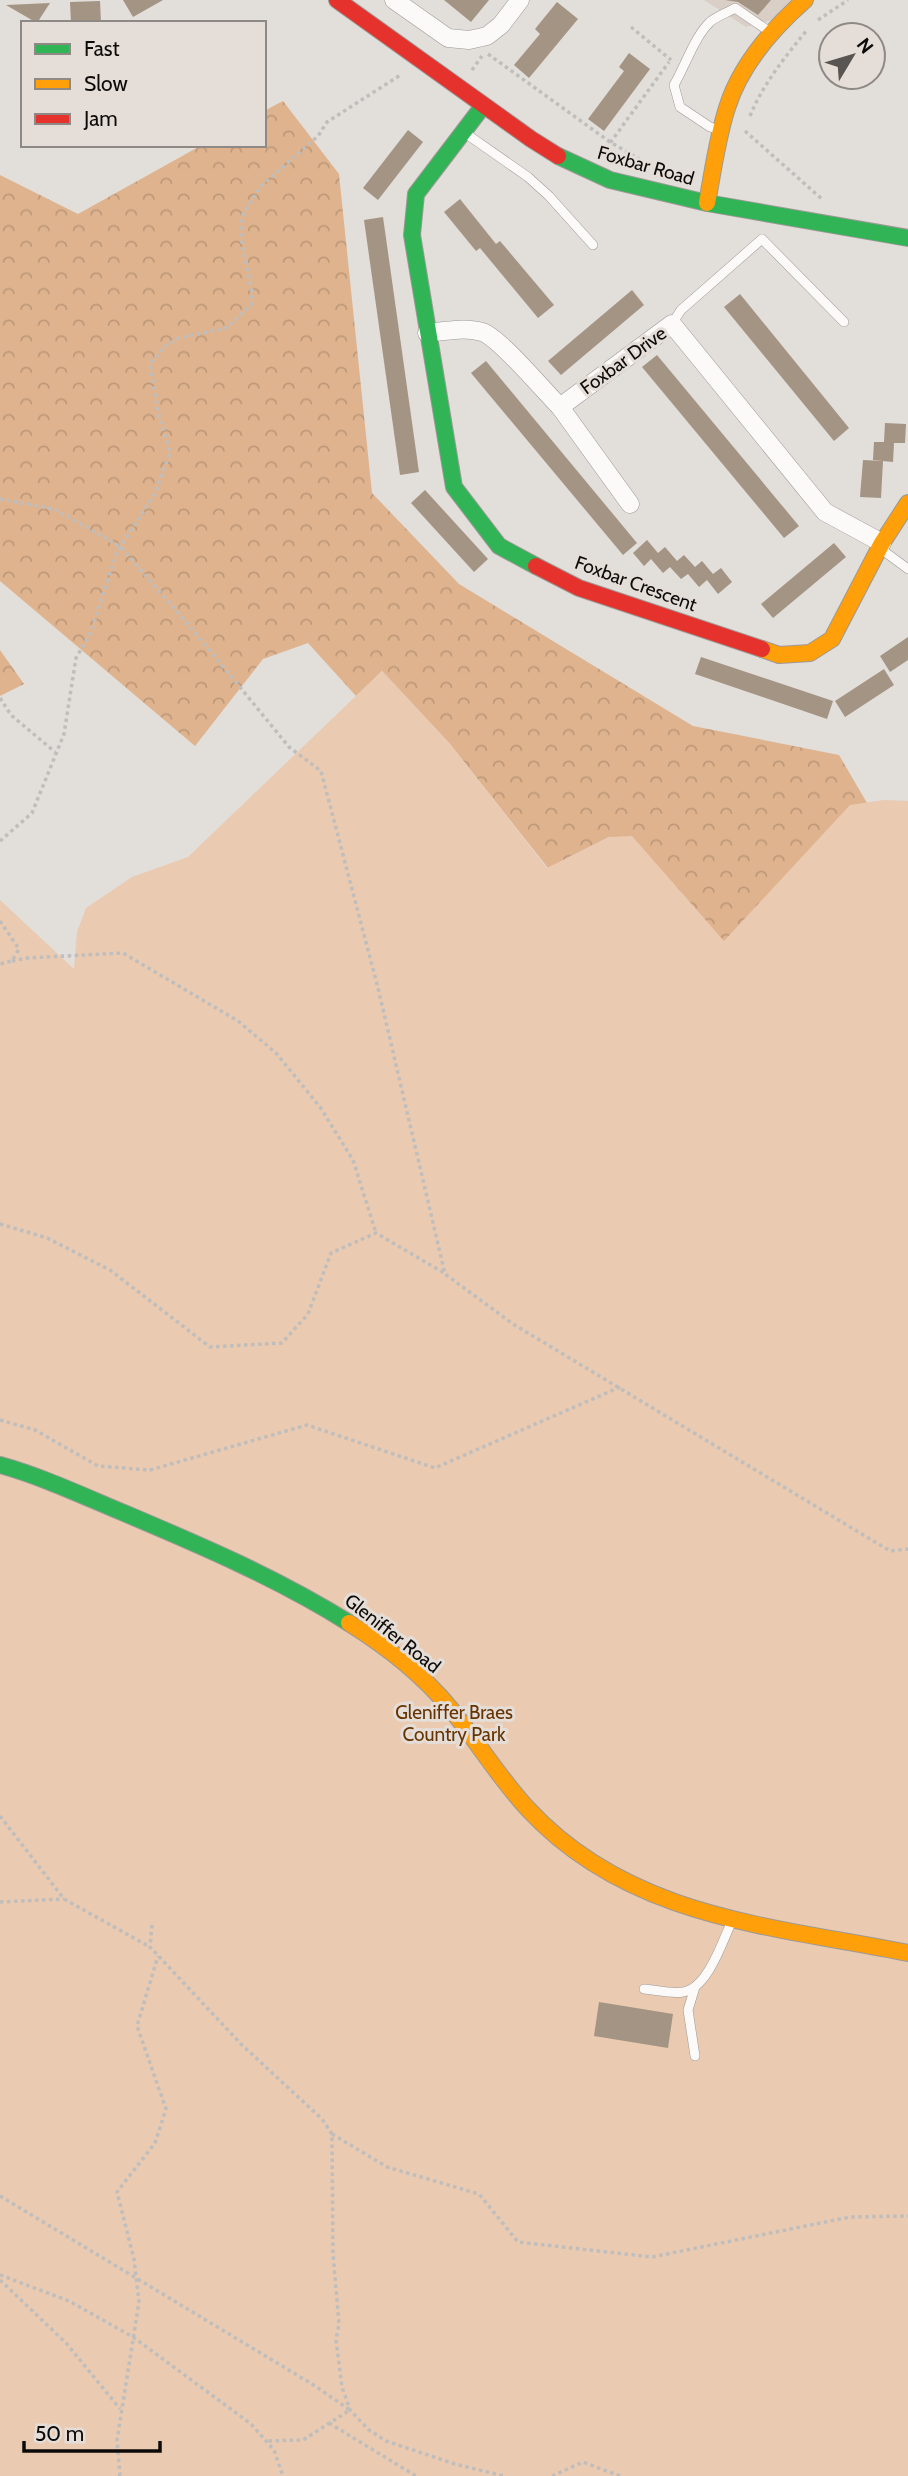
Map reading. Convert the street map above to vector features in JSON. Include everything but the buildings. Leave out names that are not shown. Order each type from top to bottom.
[{"type":"street","name":"Foxbar Road","points":[[337,0],[483,106],[564,159],[610,180],[707,203],[908,238]]},
{"type":"street","points":[[394,0],[448,38],[469,40],[487,36],[501,25],[520,0]]},
{"type":"street","points":[[707,203],[727,105],[747,67],[771,33],[805,0]]},
{"type":"street","name":"Foxbar Crescent","points":[[483,106],[416,194],[412,235],[454,487],[499,546],[579,588],[779,654],[810,653],[832,639],[881,545],[908,503]]},
{"type":"street","name":"Foxbar Drive","points":[[427,332],[483,332],[497,342],[559,407],[672,324],[825,512],[881,545]]},
{"type":"street","points":[[559,407],[630,504]]},
{"type":"street","name":"Gleniffer Road","points":[[0,1465],[103,1504],[254,1567],[319,1603],[384,1647],[422,1678],[452,1710],[527,1809],[560,1839],[599,1867],[648,1894],[701,1914],[732,1922],[908,1953]]},
{"type":"lane","points":[[722,130],[710,127],[680,107],[674,85],[688,62],[694,43],[711,22],[735,8],[771,33]]},
{"type":"lane","points":[[464,132],[528,177],[593,245]]},
{"type":"lane","points":[[672,324],[681,310],[762,239],[845,322]]},
{"type":"lane","points":[[881,545],[908,569]]},
{"type":"lane","points":[[645,1989],[684,1992],[695,1987],[704,1980],[732,1922]]},
{"type":"lane","points":[[695,1987],[688,2010],[695,2056]]},
{"type":"path","points":[[749,118],[758,96],[783,58],[813,23],[848,0]]},
{"type":"path","points":[[631,27],[671,60],[688,62]]},
{"type":"path","points":[[469,40],[610,142],[661,169]]},
{"type":"path","points":[[591,172],[671,60]]},
{"type":"path","points":[[0,841],[32,813],[64,734],[76,658],[90,634],[121,547],[156,492],[170,452],[159,417],[150,364],[164,347],[178,338],[226,328],[251,305],[252,292],[242,244],[242,216],[261,187],[318,136],[327,122],[422,61]]},
{"type":"path","points":[[741,141],[744,130],[835,211],[836,224]]},
{"type":"path","points":[[0,499],[54,509],[121,547],[289,747],[321,771],[378,988],[444,1274]]},
{"type":"path","points":[[0,698],[11,715],[56,753]]},
{"type":"path","points":[[0,921],[19,948],[12,961]]},
{"type":"path","points":[[0,964],[27,958],[123,953],[238,1021],[276,1053],[320,1107],[354,1160],[376,1233],[444,1274],[513,1324],[890,1551],[908,1549]]},
{"type":"path","points":[[0,1224],[47,1238],[110,1270],[210,1347],[282,1343],[308,1314],[331,1253],[376,1233]]},
{"type":"path","points":[[0,1420],[35,1430],[98,1465],[150,1470],[307,1425],[435,1468],[621,1387]]},
{"type":"path","points":[[0,1816],[64,1899],[150,1947],[242,2045],[322,2119],[332,2134],[387,2167],[479,2194],[518,2242],[652,2257],[850,2217],[908,2216]]},
{"type":"path","points":[[0,1902],[64,1899]]},
{"type":"path","points":[[150,1947],[152,1925]]},
{"type":"path","points":[[120,2476],[117,2440],[139,2302],[134,2259],[117,2192],[155,2143],[166,2109],[136,2026],[158,1955]]},
{"type":"path","points":[[332,2134],[333,2254],[339,2324],[336,2340],[342,2387],[350,2410]]},
{"type":"path","points":[[0,2196],[313,2384],[350,2410],[369,2430],[386,2441],[455,2464],[504,2476]]},
{"type":"path","points":[[0,2275],[69,2301],[133,2337],[251,2424],[274,2449],[283,2476]]},
{"type":"path","points":[[0,2280],[67,2344],[122,2410]]},
{"type":"path","points":[[267,2441],[303,2440],[350,2410]]},
{"type":"path","points":[[328,2423],[416,2476]]},
{"type":"path","points":[[552,2476],[583,2462],[620,2476]]},
{"type":"shaded area","points":[[704,0],[794,0],[773,20],[746,27]]},
{"type":"green space","points":[[283,101],[339,174],[372,493],[459,584],[693,726],[839,755],[867,803],[904,892],[796,1010],[609,837],[548,868],[450,744],[382,671],[356,696],[308,643],[263,659],[195,746],[0,581],[0,175],[78,214],[198,147],[266,147],[266,110]]},
{"type":"green space","points":[[0,650],[24,684],[0,696]]},
{"type":"green space","name":"Gleniffer Braes Country Park","points":[[382,671],[450,744],[547,868],[609,837],[632,836],[724,941],[850,805],[884,800],[908,801],[908,2476],[0,2476],[0,900],[74,969],[77,932],[86,908],[132,877],[188,857]]},
{"type":"traffic: fast","points":[[483,106],[416,194],[412,235],[454,487],[499,546],[536,566]]},
{"type":"traffic: fast","points":[[558,156],[610,180],[707,203],[908,238]]},
{"type":"traffic: fast","points":[[0,1465],[63,1487],[210,1550],[294,1591],[349,1623]]},
{"type":"traffic: slow","points":[[707,203],[720,131],[740,77],[758,49],[805,0]]},
{"type":"traffic: slow","points":[[762,649],[779,655],[810,653],[832,639],[882,543],[908,503]]},
{"type":"traffic: slow","points":[[349,1623],[390,1651],[428,1684],[450,1708],[528,1809],[568,1845],[611,1874],[657,1895],[705,1912],[908,1953]]},
{"type":"traffic: jam","points":[[337,0],[558,156]]},
{"type":"traffic: jam","points":[[536,566],[579,588],[762,649]]}]
